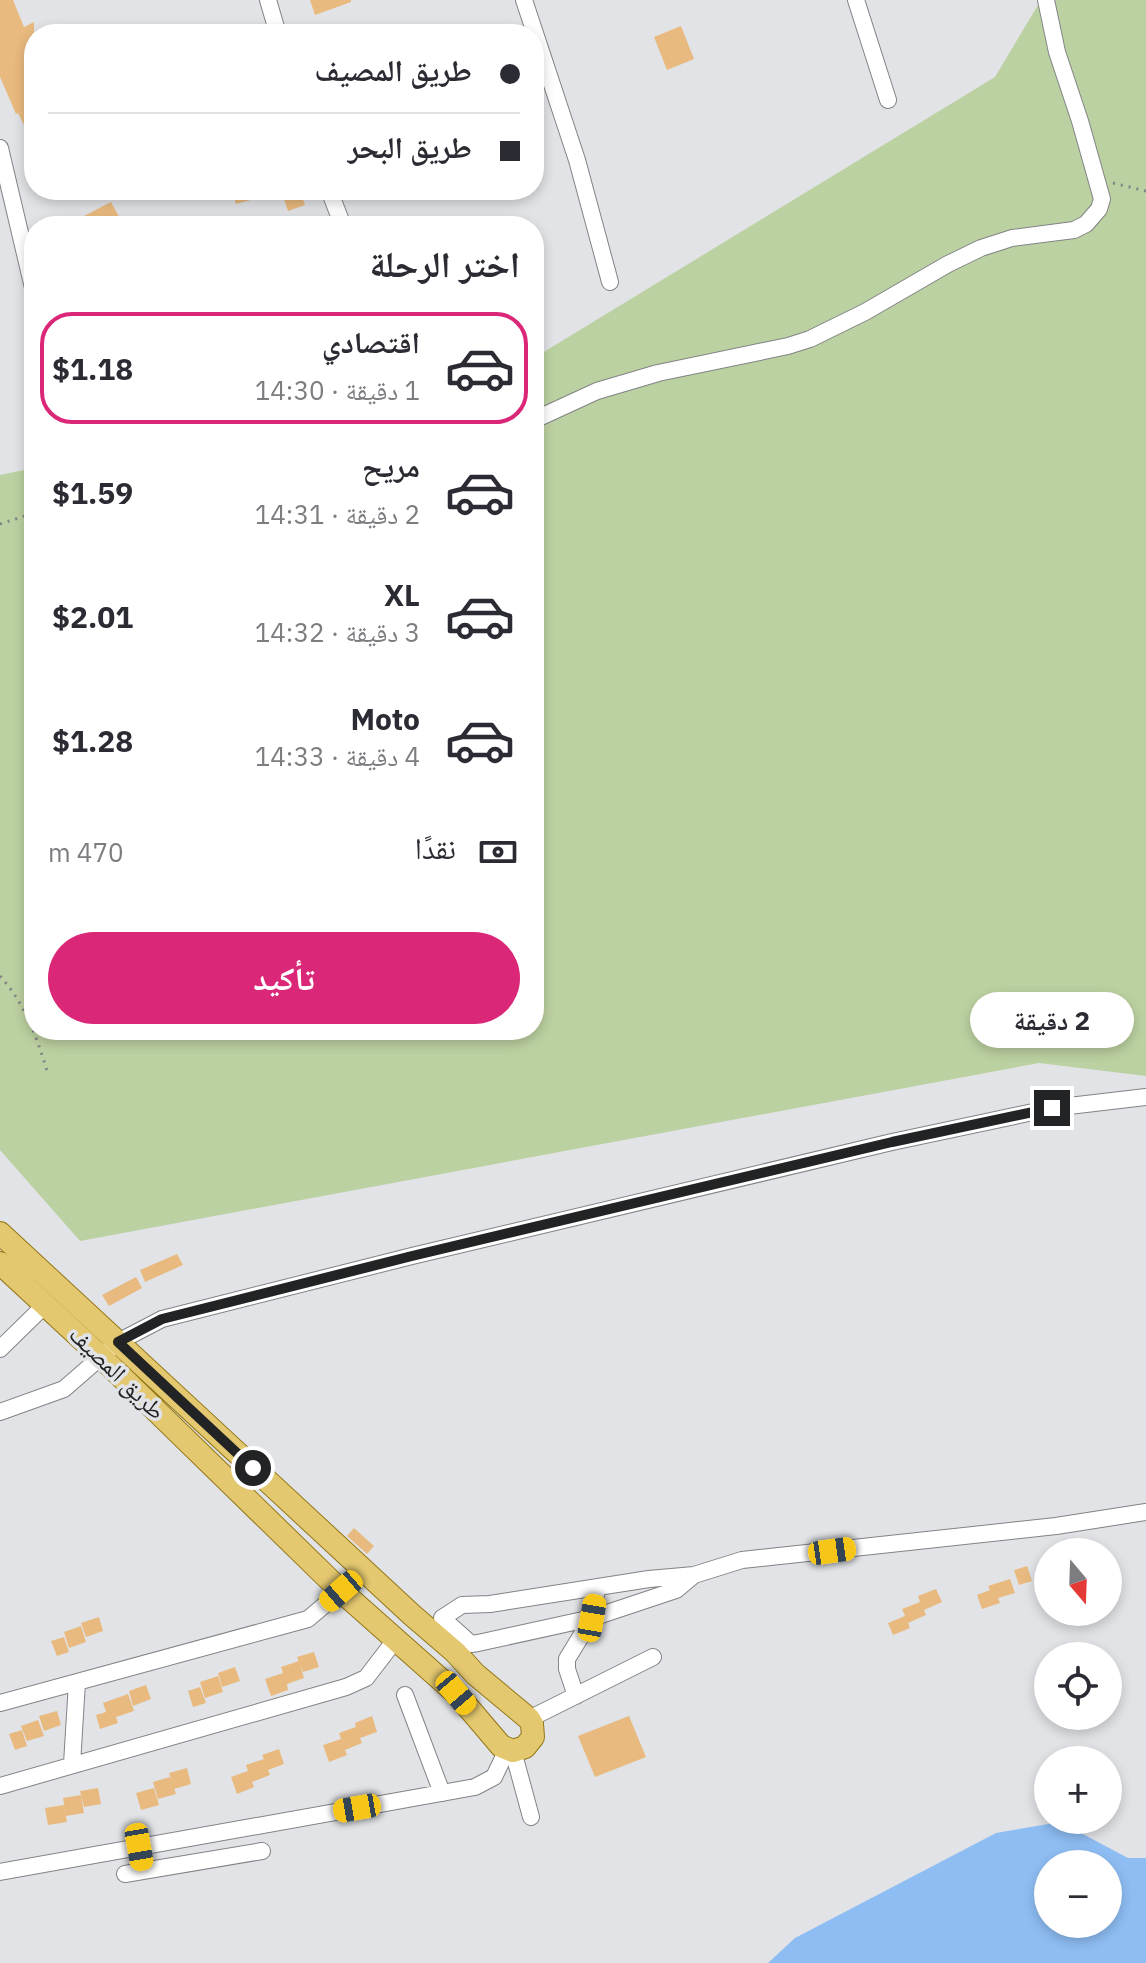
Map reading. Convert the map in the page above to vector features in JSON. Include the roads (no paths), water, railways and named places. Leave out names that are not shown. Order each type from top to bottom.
[{"type":"main road","name":"طريق المصيف","points":[[0,1233],[341,1591],[434,1672],[510,1750]]},
{"type":"main road","name":"طريق المصيف","points":[[0,1263],[45,1305],[109,1349],[529,1719]]},
{"type":"main road","points":[[434,1672],[455,1652]]},
{"type":"main road","points":[[456,1693],[475,1674]]},
{"type":"main road","points":[[510,1750],[525,1747],[533,1737],[529,1719]]},
{"type":"street","points":[[268,0],[275,24]]},
{"type":"street","points":[[524,0],[532,24]]},
{"type":"street","points":[[856,0],[888,100]]},
{"type":"street","points":[[544,415],[597,391],[627,382],[810,339],[981,248],[1012,238],[1074,230],[1086,224],[1099,209],[1102,199],[1057,52],[1046,0]]},
{"type":"street","points":[[544,60],[577,160],[610,282]]},
{"type":"street","points":[[0,148],[24,250]]},
{"type":"street","points":[[0,1412],[64,1389],[109,1349],[162,1319],[412,1256],[921,1136],[1052,1108],[1146,1097]]},
{"type":"street","points":[[0,1349],[45,1305]]},
{"type":"street","points":[[694,1575],[676,1590],[592,1618],[474,1644],[442,1618],[462,1605],[490,1604],[694,1575],[742,1560],[1056,1526],[1146,1512]]},
{"type":"street","points":[[576,1696],[567,1659],[592,1618],[597,1588]]},
{"type":"street","points":[[0,1703],[308,1619],[341,1591]]},
{"type":"street","points":[[0,1786],[361,1681],[396,1639]]},
{"type":"street","points":[[529,1719],[653,1657]]},
{"type":"street","points":[[72,1764],[77,1682]]},
{"type":"street","points":[[405,1695],[442,1793]]},
{"type":"street","points":[[0,1872],[489,1782],[510,1750]]},
{"type":"street","points":[[510,1750],[531,1817]]},
{"type":"street","points":[[125,1874],[254,1853],[242,1829]]},
{"type":"street","points":[[139,1847],[144,1871]]},
{"type":"water","points":[[1034,1826],[1034,1834],[1083,1834],[1113,1850],[1034,1850],[1034,1938],[1122,1938],[1122,1855],[1146,1858],[1146,1963],[768,1963],[795,1938],[996,1833]]}]
